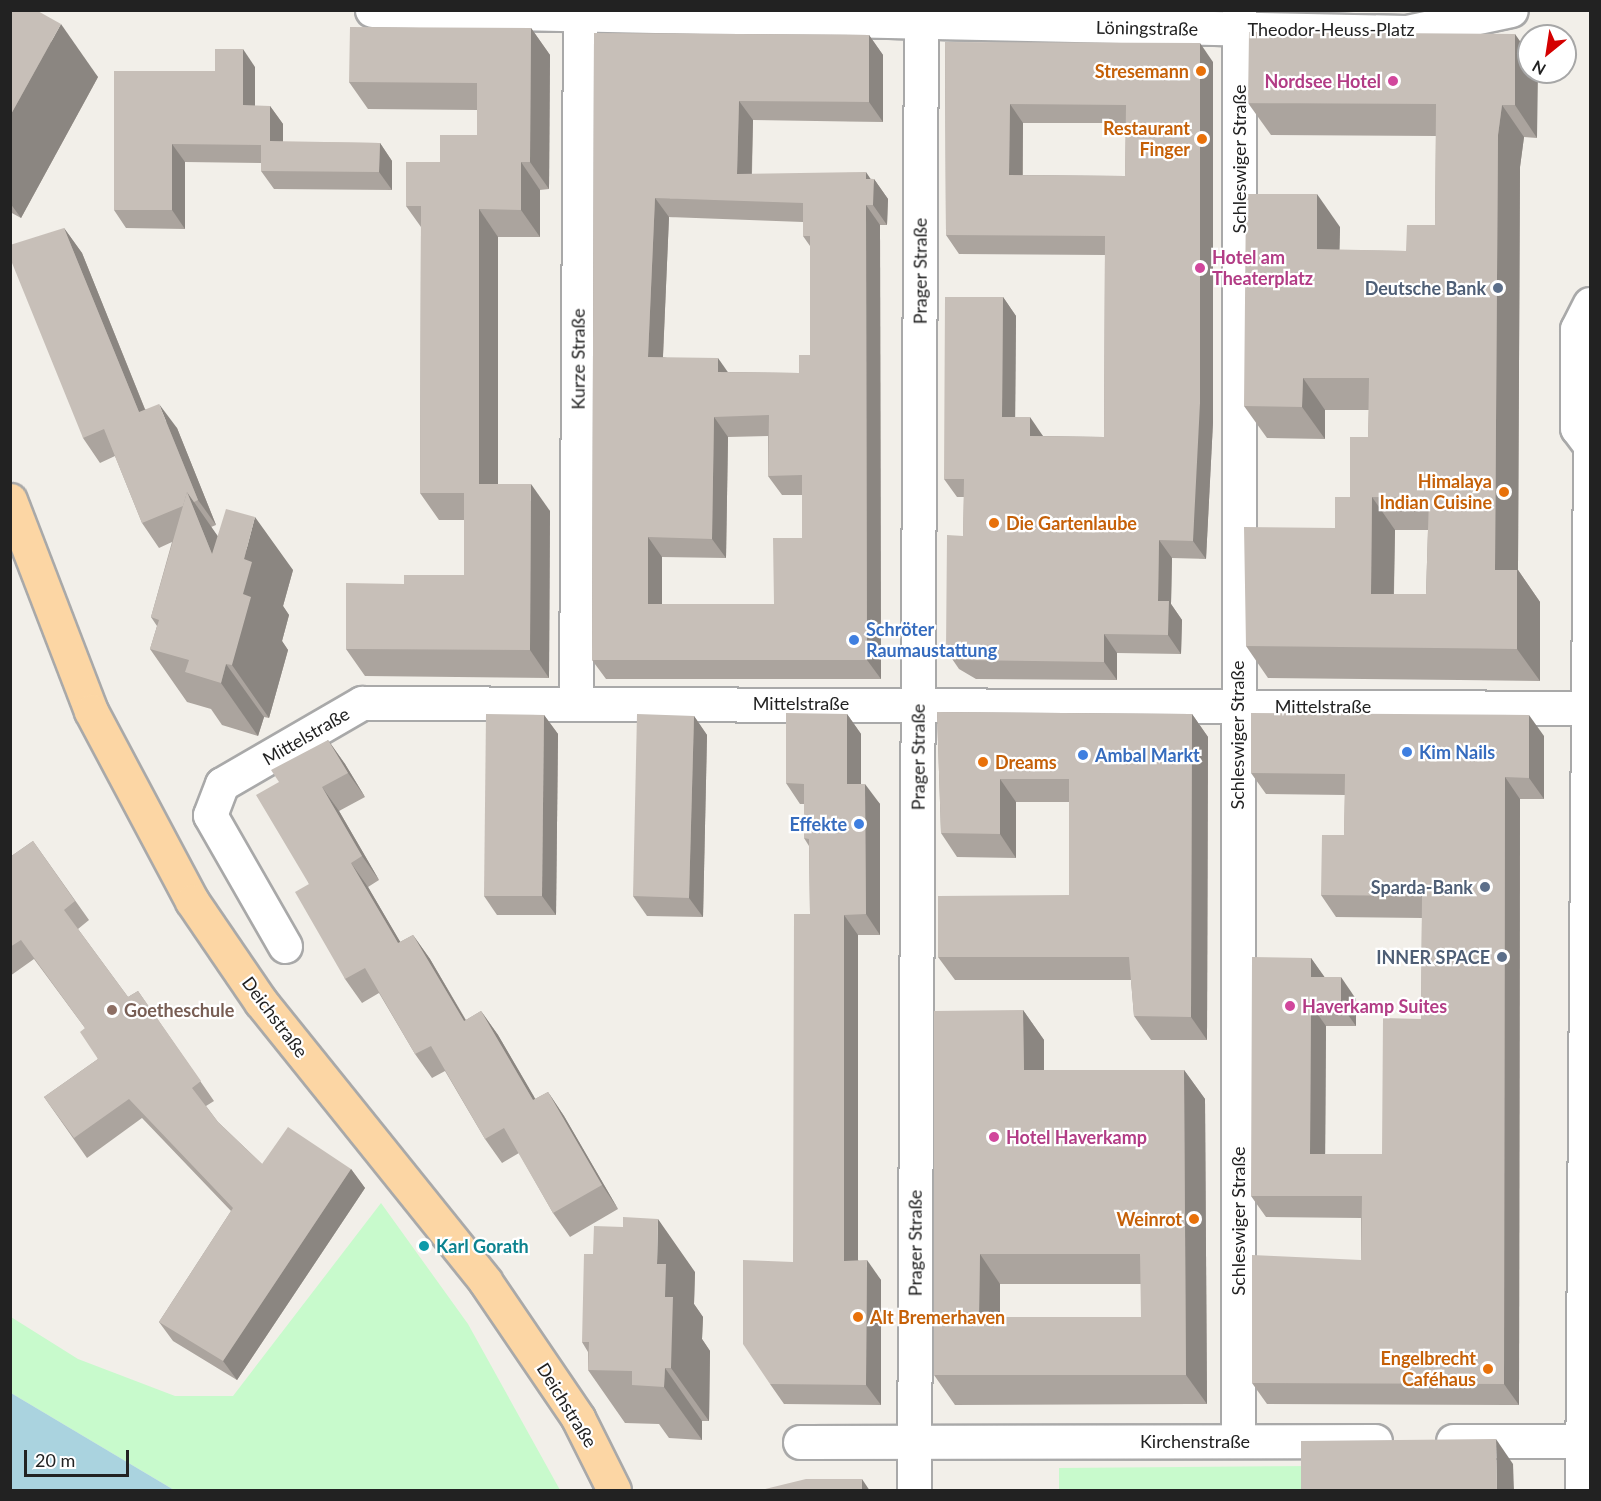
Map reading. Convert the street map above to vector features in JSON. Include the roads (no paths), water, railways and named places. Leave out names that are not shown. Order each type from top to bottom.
[{"type":"main road","name":"Deichstraße","points":[[10,500],[91,711],[192,901],[261,1002],[484,1281],[578,1418],[614,1491]]},
{"type":"street","name":"Löningstraße","points":[[372,10],[580,15],[804,15],[921,23],[1239,20]]},
{"type":"street","name":"Theodor-Heuss-Platz","points":[[1239,20],[1407,32],[1511,10]]},
{"type":"street","name":"Kurze Straße","points":[[576,703],[580,15]]},
{"type":"street","name":"Schleswiger Straße","points":[[1238,1441],[1236,706],[1239,20]]},
{"type":"street","name":"Prager Straße","points":[[914,1491],[921,23]]},
{"type":"street","points":[[1582,1491],[1586,1441],[1586,708],[1590,445],[1577,428],[1576,329],[1590,304]]},
{"type":"street","name":"Mittelstraße","points":[[285,946],[210,815],[222,784],[362,703],[918,702],[1586,708]]},
{"type":"street","name":"Kirchenstraße","points":[[800,1442],[1586,1441]]},
{"type":"water","points":[[11,1393],[174,1490],[11,1490]]},
{"type":"place","name":"Stresemann","points":[[1201,71]]},
{"type":"place","name":"Nordsee Hotel","points":[[1393,81]]},
{"type":"place","name":"Restaurant Finger","points":[[1202,139]]},
{"type":"place","name":"Hotel am Theaterplatz","points":[[1200,268]]},
{"type":"place","name":"Deutsche Bank","points":[[1498,288]]},
{"type":"place","name":"Himalaya Indian Cuisine","points":[[1504,492]]},
{"type":"place","name":"Die Gartenlaube","points":[[994,523]]},
{"type":"place","name":"Schröter Raumaustattung","points":[[854,640]]},
{"type":"place","name":"Kim Nails","points":[[1407,752]]},
{"type":"place","name":"Ambal Markt","points":[[1083,755]]},
{"type":"place","name":"Dreams","points":[[983,762]]},
{"type":"place","name":"Effekte","points":[[859,824]]},
{"type":"place","name":"Sparda-Bank","points":[[1485,887]]},
{"type":"place","name":"INNER SPACE","points":[[1502,957]]},
{"type":"place","name":"Haverkamp Suites","points":[[1290,1006]]},
{"type":"place","name":"Goetheschule","points":[[112,1010]]},
{"type":"place","name":"Hotel Haverkamp","points":[[994,1137]]},
{"type":"place","name":"Weinrot","points":[[1194,1219]]},
{"type":"place","name":"Karl Gorath","points":[[424,1246]]},
{"type":"place","name":"Alt Bremerhaven","points":[[858,1317]]},
{"type":"place","name":"Engelbrecht Caféhaus","points":[[1488,1369]]}]
